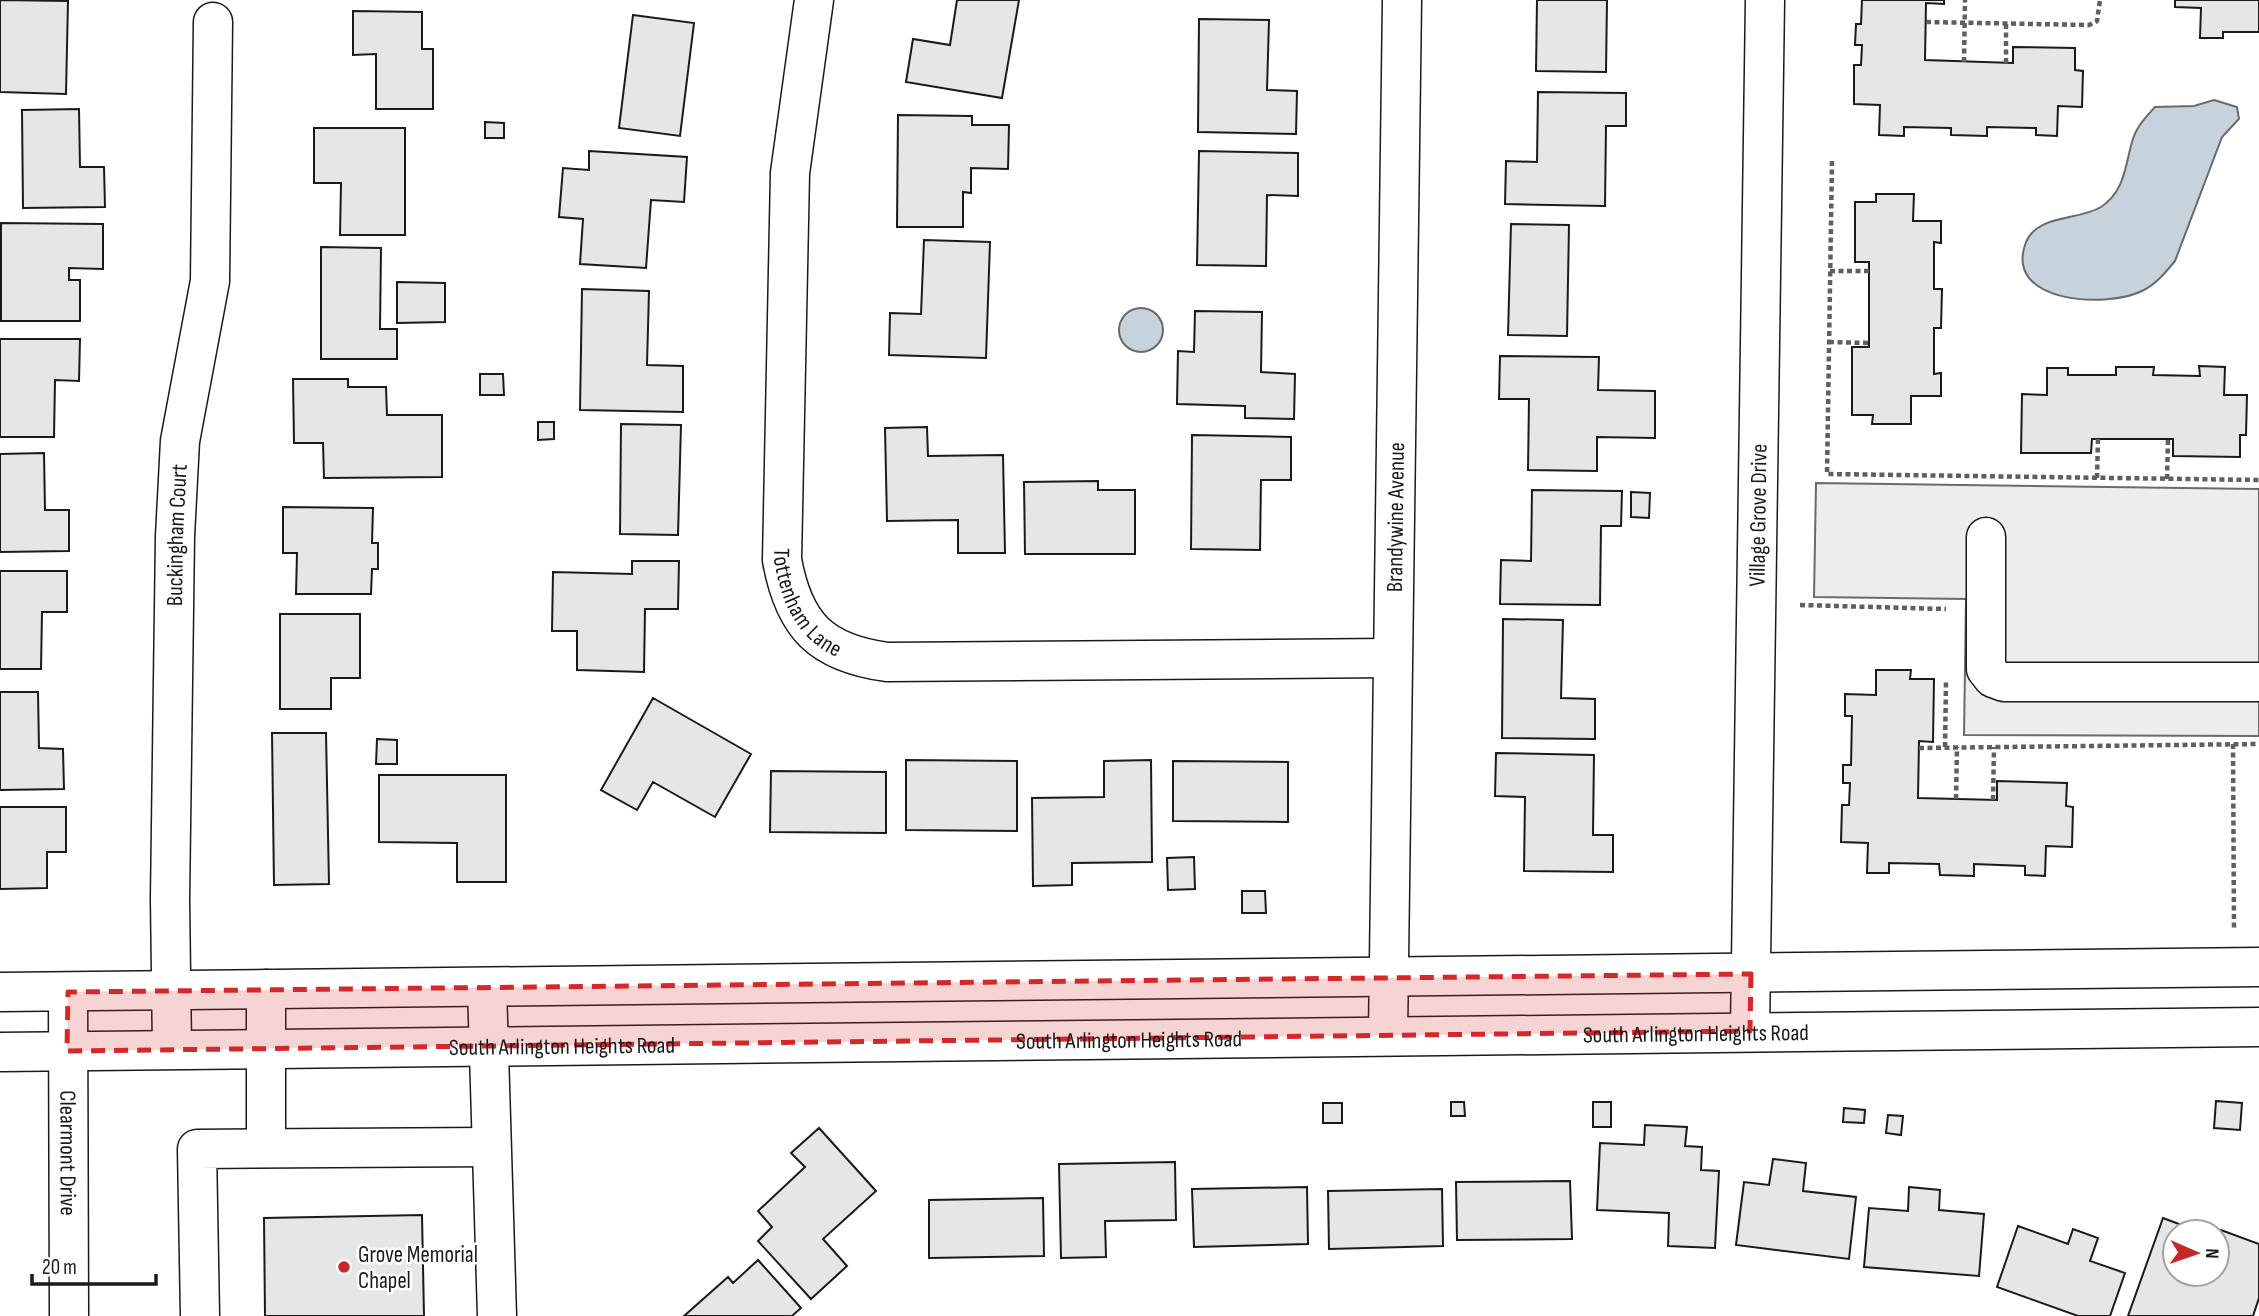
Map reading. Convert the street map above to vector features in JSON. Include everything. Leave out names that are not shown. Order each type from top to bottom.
[{"type":"street","name":"Tottenham Lane","points":[[814,0],[796,112],[787,231],[782,560],[787,587],[801,617],[822,641],[844,654],[887,662],[1391,658]]},
{"type":"street","name":"Brandywine Avenue","points":[[1388,1035],[1402,0]]},
{"type":"street","name":"Village Grove Drive","points":[[1750,1031],[1765,0]]},
{"type":"street","name":"Buckingham Court","points":[[172,1049],[175,536],[180,441],[210,281],[213,22]]},
{"type":"street","points":[[1986,537],[1986,669],[1993,678],[2004,682],[2259,682]]},
{"type":"street","points":[[0,992],[2259,967]]},
{"type":"street","points":[[487,987],[496,1316]]},
{"type":"street","points":[[266,989],[266,1148]]},
{"type":"street","name":"Clearmont Drive","points":[[68,992],[69,1316]]},
{"type":"street","name":"South Arlington Heights Road","points":[[0,1052],[2259,1027]]},
{"type":"street","points":[[200,1316],[197,1149],[490,1147]]},
{"type":"path","points":[[1964,62],[1965,0]]},
{"type":"path","points":[[1926,22],[2090,26],[2097,21],[2100,0]]},
{"type":"path","points":[[2006,24],[2006,63]]},
{"type":"path","points":[[1832,161],[1827,474],[2259,480]]},
{"type":"path","points":[[1830,271],[1869,271]]},
{"type":"path","points":[[1829,342],[1869,343]]},
{"type":"path","points":[[2097,478],[2098,438]]},
{"type":"path","points":[[2167,479],[2168,439]]},
{"type":"path","points":[[1800,605],[1947,609]]},
{"type":"path","points":[[2233,744],[2234,933]]},
{"type":"path","points":[[1919,747],[2259,744]]},
{"type":"path","points":[[1956,799],[1957,747]]},
{"type":"path","points":[[1993,800],[1994,747]]},
{"type":"highlighted area","points":[[1751,974],[1750,1031],[67,1051],[68,992]]},
{"type":"shaded area","points":[[2214,100],[2237,107],[2239,119],[2222,137],[2175,261],[2161,277],[2144,290],[2128,296],[2085,300],[2044,289],[2029,278],[2023,263],[2026,242],[2032,233],[2049,222],[2092,211],[2109,201],[2120,186],[2136,132],[2155,107],[2194,106]]},
{"type":"shaded area","points":[[1141,308],[1150,309],[1157,314],[1162,321],[1162,339],[1157,346],[1150,351],[1141,352],[1132,351],[1125,346],[1120,339],[1119,330],[1120,321],[1125,314],[1132,309]]},
{"type":"shaded area","points":[[1816,483],[2259,489],[2259,736],[1964,735],[1966,599],[1814,597]]},
{"type":"building","points":[[0,0],[68,1],[66,94],[0,92]]},
{"type":"building","points":[[957,0],[1019,0],[1002,98],[906,82],[913,39],[950,45]]},
{"type":"building","points":[[1537,0],[1607,0],[1606,72],[1536,71]]},
{"type":"building","points":[[1862,0],[1944,0],[1944,4],[1926,3],[1925,60],[2013,63],[2013,47],[2075,48],[2075,70],[2083,71],[2082,107],[2058,106],[2057,136],[2036,135],[2036,128],[1987,127],[1987,136],[1951,135],[1951,128],[1904,127],[1904,136],[1879,135],[1880,105],[1854,104],[1854,65],[1861,65],[1862,45],[1855,45],[1856,24],[1861,24]]},
{"type":"building","points":[[2175,0],[2259,0],[2259,32],[2223,32],[2223,38],[2200,38],[2201,8],[2175,7]]},
{"type":"building","points":[[353,11],[422,12],[422,49],[433,49],[433,109],[376,109],[376,54],[353,55]]},
{"type":"building","points":[[633,15],[694,23],[680,136],[619,128]]},
{"type":"building","points":[[1199,19],[1269,20],[1267,90],[1297,91],[1296,134],[1198,132]]},
{"type":"building","points":[[1538,92],[1626,93],[1626,126],[1606,126],[1605,206],[1505,204],[1506,161],[1537,162]]},
{"type":"building","points":[[79,109],[80,167],[104,167],[105,207],[23,208],[22,110]]},
{"type":"building","points":[[898,115],[972,116],[972,125],[1009,125],[1008,169],[971,168],[971,193],[963,192],[963,227],[897,227]]},
{"type":"building","points":[[485,122],[504,123],[504,138],[485,138]]},
{"type":"building","points":[[314,128],[405,128],[405,235],[340,235],[341,183],[314,183]]},
{"type":"building","points":[[589,151],[687,157],[684,202],[651,200],[646,268],[580,264],[583,219],[559,217],[563,168],[589,170]]},
{"type":"building","points":[[1199,151],[1298,153],[1298,196],[1267,195],[1266,266],[1197,265]]},
{"type":"building","points":[[1876,194],[1914,194],[1913,221],[1941,221],[1941,243],[1934,242],[1934,289],[1942,289],[1941,328],[1934,328],[1934,374],[1941,373],[1941,396],[1911,396],[1911,424],[1872,424],[1873,415],[1852,415],[1852,347],[1869,347],[1869,262],[1855,262],[1855,202],[1876,202]]},
{"type":"building","points":[[1,223],[103,224],[103,269],[69,268],[69,280],[80,280],[80,321],[1,321]]},
{"type":"building","points":[[1511,224],[1569,225],[1567,336],[1508,335]]},
{"type":"building","points":[[924,240],[990,242],[986,358],[889,355],[890,313],[921,314]]},
{"type":"building","points":[[321,247],[381,248],[380,329],[397,329],[397,359],[321,359]]},
{"type":"building","points":[[397,282],[445,283],[445,322],[397,323]]},
{"type":"building","points":[[582,289],[649,291],[647,365],[683,366],[683,412],[580,410]]},
{"type":"building","points":[[1195,311],[1262,312],[1261,372],[1295,374],[1294,419],[1245,418],[1245,406],[1177,404],[1178,351],[1194,352]]},
{"type":"building","points":[[0,339],[80,339],[79,381],[55,380],[54,437],[0,437]]},
{"type":"building","points":[[1500,356],[1599,357],[1598,390],[1655,391],[1655,438],[1597,437],[1597,471],[1528,470],[1529,399],[1499,399]]},
{"type":"building","points":[[2199,366],[2225,367],[2224,395],[2247,395],[2246,435],[2240,435],[2240,457],[2173,456],[2173,439],[2092,439],[2091,453],[2021,453],[2022,394],[2047,395],[2047,368],[2068,368],[2068,375],[2116,375],[2116,367],[2154,367],[2153,375],[2200,376]]},
{"type":"building","points":[[480,374],[503,374],[504,395],[480,395]]},
{"type":"building","points":[[293,379],[348,379],[348,387],[386,387],[387,415],[442,415],[442,477],[324,478],[323,443],[294,443]]},
{"type":"building","points":[[538,422],[554,422],[554,439],[538,440]]},
{"type":"building","points":[[621,424],[681,425],[678,535],[620,534]]},
{"type":"building","points":[[927,427],[928,456],[1003,455],[1005,553],[958,553],[958,520],[887,521],[885,428]]},
{"type":"building","points":[[1192,435],[1291,437],[1291,480],[1261,480],[1260,550],[1191,549]]},
{"type":"building","points":[[44,453],[45,510],[69,510],[69,551],[0,552],[0,454]]},
{"type":"building","points":[[1098,481],[1098,490],[1135,490],[1135,554],[1025,554],[1024,482]]},
{"type":"building","points":[[1532,490],[1622,491],[1621,526],[1601,526],[1600,605],[1500,604],[1501,560],[1531,561]]},
{"type":"building","points":[[1631,492],[1650,493],[1649,518],[1631,517]]},
{"type":"building","points":[[283,507],[373,508],[372,543],[378,543],[378,569],[372,569],[371,594],[296,594],[297,553],[283,553]]},
{"type":"building","points":[[632,561],[679,561],[678,609],[645,609],[644,672],[577,670],[577,631],[552,631],[553,572],[632,574]]},
{"type":"building","points":[[0,571],[67,571],[67,612],[42,612],[41,669],[0,669]]},
{"type":"building","points":[[280,614],[360,614],[360,678],[331,678],[331,709],[280,709]]},
{"type":"building","points":[[1503,619],[1563,620],[1561,698],[1595,699],[1595,739],[1502,738]]},
{"type":"building","points":[[1876,670],[1911,670],[1910,679],[1934,679],[1933,742],[1919,741],[1918,798],[1997,800],[1997,781],[2067,783],[2066,806],[2073,807],[2072,847],[2046,846],[2045,876],[2025,875],[2025,866],[1974,864],[1974,876],[1940,875],[1939,864],[1889,863],[1889,873],[1867,873],[1868,843],[1841,842],[1842,805],[1849,805],[1850,783],[1843,783],[1843,765],[1851,765],[1852,716],[1845,716],[1845,694],[1876,695]]},
{"type":"building","points":[[0,692],[38,692],[39,748],[63,749],[64,789],[0,790]]},
{"type":"building","points":[[653,698],[751,754],[715,817],[653,782],[637,810],[601,790]]},
{"type":"building","points":[[272,733],[326,733],[329,884],[274,885]]},
{"type":"building","points":[[377,739],[397,740],[397,764],[376,764]]},
{"type":"building","points":[[1496,753],[1594,755],[1593,835],[1613,835],[1613,872],[1524,871],[1525,797],[1495,796]]},
{"type":"building","points":[[906,760],[1017,761],[1017,831],[906,830]]},
{"type":"building","points":[[1151,760],[1152,862],[1072,863],[1072,885],[1033,886],[1032,798],[1104,797],[1104,761]]},
{"type":"building","points":[[1173,761],[1288,762],[1288,822],[1173,821]]},
{"type":"building","points":[[771,771],[886,772],[886,833],[770,832]]},
{"type":"building","points":[[379,775],[506,775],[506,882],[457,882],[457,843],[379,842]]},
{"type":"building","points":[[0,807],[66,807],[66,852],[47,852],[47,888],[0,889]]},
{"type":"building","points":[[1194,857],[1195,889],[1168,890],[1167,858]]},
{"type":"building","points":[[1242,891],[1265,891],[1266,913],[1242,913]]},
{"type":"building","points":[[2216,1101],[2242,1103],[2240,1130],[2214,1128]]},
{"type":"building","points":[[1451,1102],[1464,1102],[1465,1116],[1451,1116]]},
{"type":"building","points":[[1593,1102],[1611,1102],[1611,1127],[1593,1127]]},
{"type":"building","points":[[1323,1103],[1342,1103],[1342,1123],[1323,1123]]},
{"type":"building","points":[[1844,1108],[1865,1110],[1864,1123],[1843,1122]]},
{"type":"building","points":[[1888,1115],[1903,1116],[1901,1135],[1886,1133]]},
{"type":"building","points":[[1645,1125],[1687,1127],[1685,1146],[1702,1147],[1701,1170],[1719,1171],[1715,1248],[1668,1246],[1669,1213],[1597,1210],[1600,1143],[1644,1145]]},
{"type":"building","points":[[819,1128],[876,1191],[823,1239],[847,1266],[811,1299],[758,1241],[772,1227],[758,1211],[805,1167],[791,1153]]},
{"type":"building","points":[[1773,1159],[1806,1163],[1803,1191],[1856,1197],[1849,1259],[1736,1245],[1744,1182],[1769,1185]]},
{"type":"building","points":[[1175,1162],[1176,1220],[1105,1221],[1106,1257],[1061,1258],[1059,1164]]},
{"type":"building","points":[[1570,1181],[1572,1239],[1457,1240],[1456,1182]]},
{"type":"building","points":[[1307,1187],[1308,1244],[1194,1247],[1192,1189]]},
{"type":"building","points":[[1909,1187],[1940,1190],[1939,1210],[1984,1214],[1979,1276],[1864,1267],[1869,1208],[1908,1211]]},
{"type":"building","points":[[1442,1189],[1443,1246],[1329,1249],[1328,1191]]},
{"type":"building","points":[[1043,1198],[1044,1256],[929,1258],[929,1200]]},
{"type":"building","name":"Grove Memorial Chapel","points":[[422,1215],[424,1316],[265,1316],[264,1218]]},
{"type":"building","points":[[2161,1224],[2161,1288],[2231,1288],[2231,1234],[2259,1244],[2259,1298],[2253,1316],[2128,1316]]},
{"type":"building","points":[[2018,1226],[2068,1244],[2073,1229],[2098,1238],[2090,1261],[2125,1273],[2110,1316],[2078,1316],[1997,1287]]},
{"type":"building","points":[[758,1260],[801,1308],[792,1316],[684,1316],[728,1277],[733,1283]]},
{"type":"place","name":"Grove Memorial Chapel","points":[[344,1267]]}]
